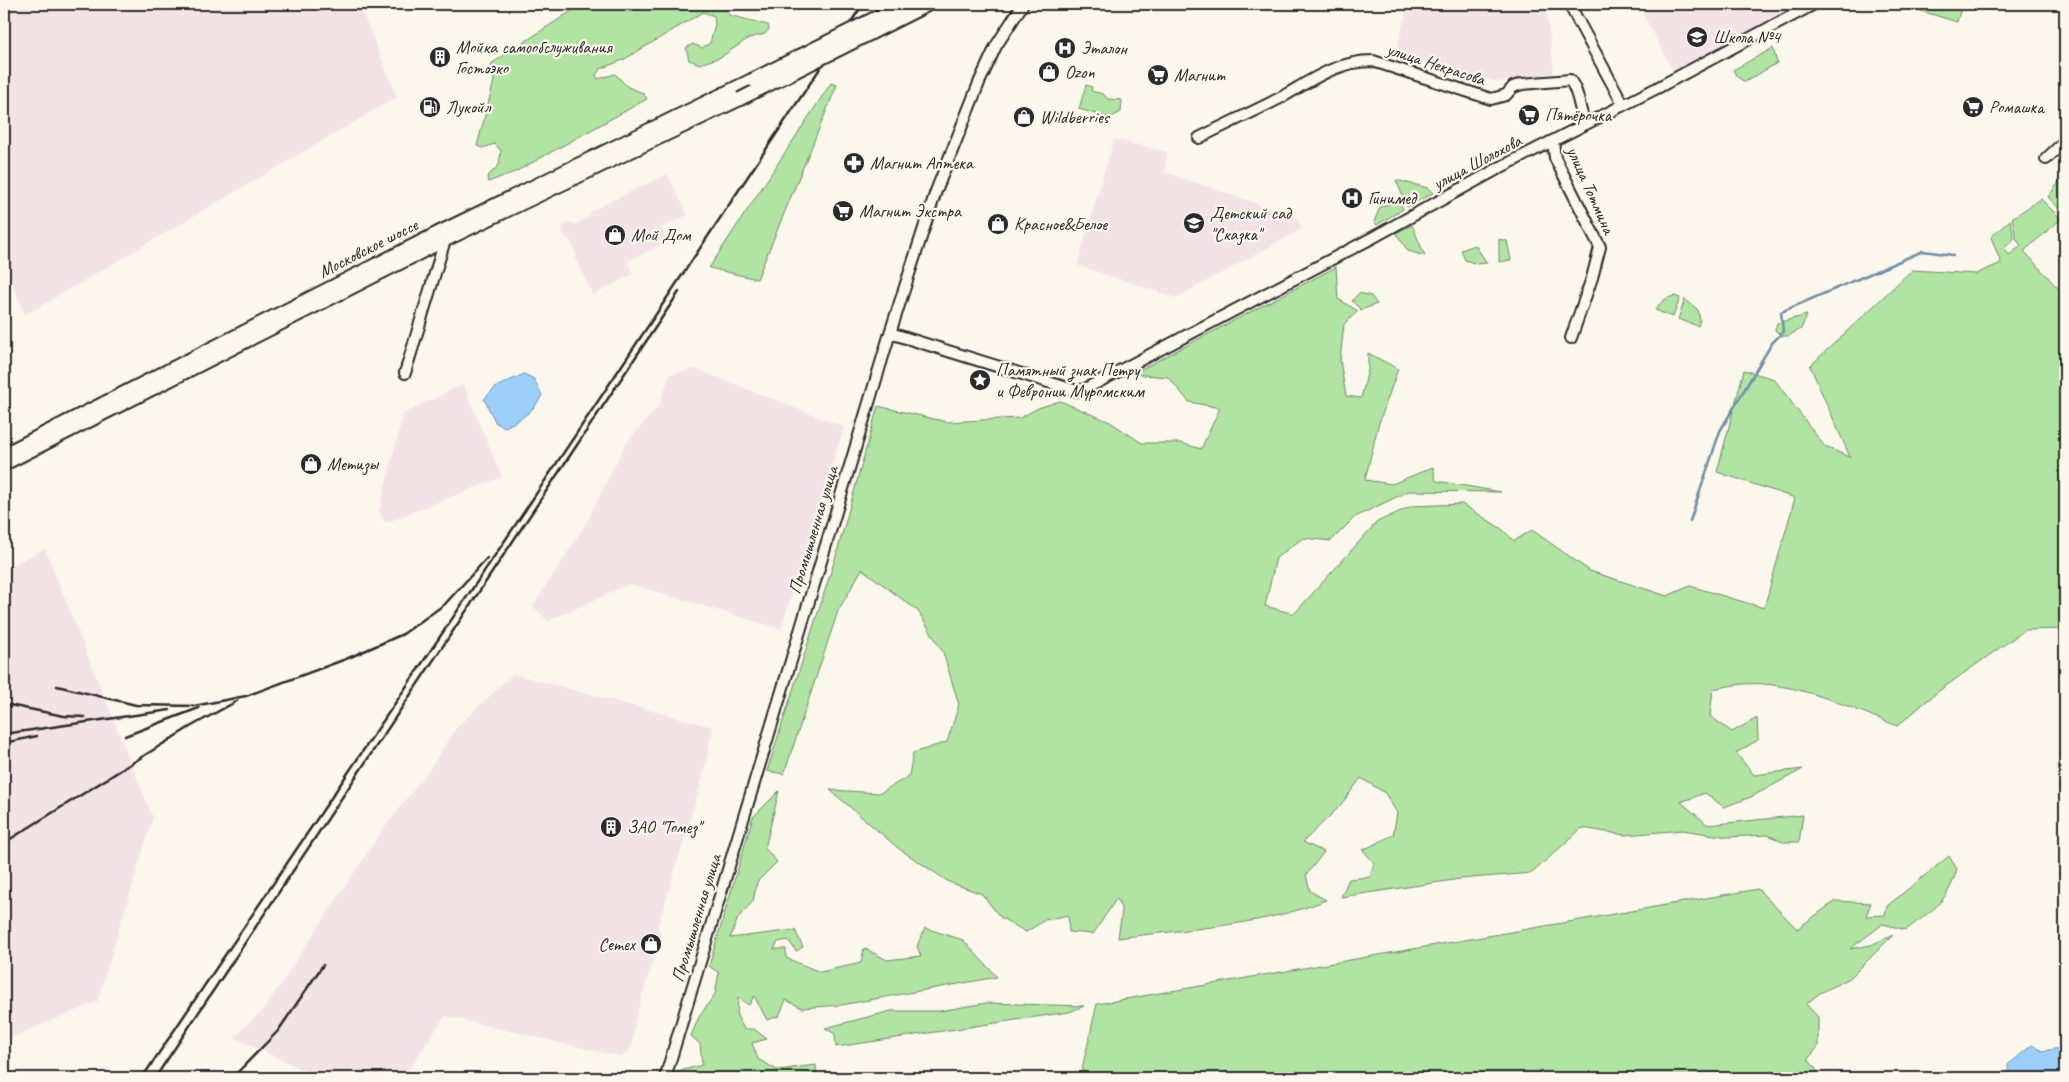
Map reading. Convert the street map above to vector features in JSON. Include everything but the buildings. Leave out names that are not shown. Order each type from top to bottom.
[{"type":"main road","name":"Московское шоссе","points":[[4,454],[903,4]]},
{"type":"main road","name":"Московское шоссе","points":[[4,464],[443,235],[740,99],[929,4]]},
{"type":"street","name":"Промышленная улица","points":[[665,1078],[890,332],[956,136],[996,46],[1023,4]]},
{"type":"street","points":[[1569,4],[1623,104]]},
{"type":"street","name":"улица Шолохова","points":[[890,332],[1076,391],[1085,389],[1209,325],[1501,167],[1814,4]]},
{"type":"street","name":"улица Некрасова","points":[[1199,138],[1339,65],[1357,61],[1373,61],[1490,99],[1506,95],[1513,87],[1522,84],[1570,80],[1578,90],[1580,113],[1585,123]]},
{"type":"street","name":"улица Тотмина","points":[[1553,141],[1555,158],[1600,247],[1592,278],[1571,338]]},
{"type":"street","points":[[2046,159],[2065,141]]},
{"type":"street","points":[[405,373],[443,235]]},
{"type":"shaded area","points":[[4,4],[359,4],[397,97],[25,315],[4,261]]},
{"type":"shaded area","points":[[1408,4],[1542,4],[1547,12],[1554,73],[1498,82],[1396,54]]},
{"type":"shaded area","name":"Школа №4","points":[[1638,4],[1805,4],[1673,71]]},
{"type":"shaded area","name":"Детский сад \"Сказка\"","points":[[1114,139],[1167,152],[1164,172],[1296,217],[1302,229],[1176,298],[1077,265]]},
{"type":"shaded area","name":"Мой Дом","points":[[667,174],[688,215],[661,227],[668,242],[627,261],[633,274],[593,295],[575,258],[577,256],[571,242],[562,232],[563,227],[568,222],[577,224],[591,215],[590,212],[595,209]]},
{"type":"shaded area","points":[[696,369],[844,427],[781,629],[629,584],[548,621],[533,606],[584,527],[625,445],[659,405],[670,374]]},
{"type":"shaded area","points":[[463,384],[502,477],[385,523],[379,511],[403,414]]},
{"type":"shaded area","points":[[45,549],[153,818],[97,1002],[4,1040],[4,569]]},
{"type":"shaded area","points":[[513,674],[713,727],[703,776],[658,927],[661,933],[635,1020],[632,1047],[622,1057],[445,1016],[403,1078],[320,1078],[234,1037],[265,1008],[379,835],[431,767],[457,727]]},
{"type":"green space","points":[[582,4],[720,4],[729,15],[768,25],[769,29],[765,34],[749,38],[721,57],[700,64],[689,60],[686,48],[693,44],[702,48],[710,43],[715,25],[714,16],[703,12],[623,60],[600,69],[596,75],[598,79],[615,74],[628,87],[643,93],[647,99],[517,171],[488,182],[487,177],[499,165],[501,151],[495,144],[482,148],[477,146],[494,81],[491,64]]},
{"type":"green space","points":[[1898,4],[1962,4],[1957,22]]},
{"type":"green space","points":[[1773,48],[1777,63],[1745,82],[1737,77],[1733,70]]},
{"type":"green space","points":[[831,83],[837,85],[757,279],[709,268]]},
{"type":"green space","points":[[1086,85],[1092,87],[1091,91],[1103,94],[1108,99],[1122,100],[1121,112],[1110,118],[1079,109]]},
{"type":"green space","points":[[2065,174],[2065,215],[2048,197]]},
{"type":"green space","points":[[1396,180],[1428,188],[1433,193],[1407,207]]},
{"type":"green space","points":[[2041,199],[2061,219],[2024,251],[2065,296],[2065,629],[2025,630],[1940,690],[1897,726],[1822,697],[1782,686],[1743,684],[1713,689],[1710,716],[1732,732],[1757,718],[1758,740],[1736,753],[1754,775],[1803,769],[1751,797],[1724,807],[1705,793],[1681,802],[1708,825],[1803,815],[1799,842],[1783,842],[1768,835],[1728,837],[1683,830],[1625,835],[1582,828],[1532,873],[1460,879],[1341,897],[1349,879],[1370,877],[1374,863],[1363,850],[1393,835],[1397,813],[1385,793],[1361,778],[1339,807],[1303,842],[1324,852],[1306,875],[1310,891],[1326,900],[1277,916],[1251,921],[1118,938],[1122,911],[1117,898],[1093,934],[1069,932],[1068,915],[1045,920],[1026,932],[1000,917],[982,894],[949,882],[898,848],[830,790],[880,793],[909,776],[913,753],[947,742],[959,705],[943,652],[918,611],[862,569],[838,611],[784,774],[767,771],[836,556],[878,406],[947,422],[1020,418],[1038,408],[1060,401],[1110,422],[1142,443],[1181,443],[1201,449],[1220,408],[1189,402],[1168,377],[1132,374],[1336,267],[1338,299],[1358,311],[1344,324],[1340,360],[1346,396],[1361,398],[1368,370],[1368,353],[1398,369],[1378,426],[1365,480],[1392,484],[1433,467],[1436,481],[1501,492],[1409,491],[1355,517],[1331,541],[1303,538],[1276,558],[1265,606],[1294,614],[1377,522],[1412,506],[1462,504],[1502,529],[1514,541],[1532,530],[1590,571],[1667,596],[1690,586],[1764,608],[1795,498],[1717,472],[1744,370],[1774,379],[1825,447],[1850,457],[1810,366],[1912,270],[1976,274],[2001,263],[1991,237],[2010,220],[2014,239],[2004,248],[2009,255],[2021,246],[2016,238],[2012,218]]},
{"type":"green space","points":[[1399,200],[1403,209],[1377,225],[1374,222],[1380,207]]},
{"type":"green space","points":[[1412,225],[1425,256],[1408,251],[1396,233]]},
{"type":"green space","points":[[1499,239],[1507,241],[1511,260],[1499,262]]},
{"type":"green space","points":[[1475,245],[1487,263],[1477,264],[1465,260],[1461,250]]},
{"type":"green space","points":[[1359,293],[1371,296],[1377,304],[1361,310],[1352,301]]},
{"type":"green space","points":[[1675,296],[1680,298],[1673,317],[1655,310],[1664,301]]},
{"type":"green space","points":[[1685,299],[1698,310],[1700,320],[1698,326],[1678,319]]},
{"type":"green space","points":[[1807,315],[1801,329],[1788,336],[1781,336],[1775,330],[1777,323]]},
{"type":"green space","points":[[779,791],[765,848],[777,862],[757,882],[753,901],[738,918],[730,938],[795,930],[803,947],[796,951],[788,940],[778,942],[774,949],[786,949],[786,958],[820,972],[861,963],[864,948],[887,960],[921,956],[917,946],[925,928],[963,940],[997,977],[841,1005],[802,1008],[786,1000],[779,1016],[767,1020],[754,996],[749,1005],[738,998],[737,1016],[744,1029],[754,1029],[767,1039],[752,1043],[758,1059],[777,1070],[816,1065],[817,1078],[674,1078],[676,1072],[702,1065],[700,1044],[691,1036],[699,1017],[715,994],[719,973],[709,966],[753,817]]},
{"type":"green space","points":[[1949,856],[1957,869],[1949,890],[1938,905],[1906,930],[1883,924],[1850,949],[1871,945],[1893,935],[1850,978],[1820,993],[1806,1004],[1818,1017],[1818,1047],[1808,1059],[1818,1072],[1815,1078],[1080,1078],[1097,1004],[1758,889],[1797,929],[1835,901],[1871,903],[1866,916],[1885,915],[1887,906]]},
{"type":"green space","points":[[986,1003],[1084,1006],[1069,1012],[836,1047],[835,1034],[825,1028],[891,1011],[940,1011]]},
{"type":"water","points":[[524,374],[534,379],[542,395],[539,401],[527,414],[511,424],[505,427],[496,423],[484,399],[496,387]]},
{"type":"water","points":[[2065,1040],[2065,1078],[2009,1078],[2008,1065],[2032,1045],[2042,1051],[2061,1048]]},
{"type":"waterway","points":[[1690,521],[1720,431],[1772,343],[1783,332],[1781,312],[1923,251],[1953,255]]},
{"type":"railway","points":[[142,1078],[512,530],[863,4]]},
{"type":"railway","points":[[155,1078],[679,292]]},
{"type":"railway","points":[[57,686],[136,705],[194,706],[246,696],[346,659],[403,634],[445,604],[487,558]]},
{"type":"railway","points":[[4,843],[190,727],[237,701]]},
{"type":"railway","points":[[4,704],[64,716],[85,717]]},
{"type":"railway","points":[[125,736],[199,708]]},
{"type":"railway","points":[[4,734],[170,710]]},
{"type":"railway","points":[[4,743],[37,736]]},
{"type":"railway","points":[[232,1078],[278,1031],[323,965]]},
{"type":"place","name":"Школа №4","points":[[1697,37]]},
{"type":"place","name":"Эталон","points":[[1065,48]]},
{"type":"place","name":"Мойка самообслуживания Гостоэко","points":[[440,57]]},
{"type":"place","name":"Ozon","points":[[1049,72]]},
{"type":"place","name":"Магнит","points":[[1158,75]]},
{"type":"place","name":"Лукойл","points":[[430,107]]},
{"type":"place","name":"Ромашка","points":[[1973,107]]},
{"type":"place","name":"Пятёрочка","points":[[1529,115]]},
{"type":"place","name":"Wildberries","points":[[1024,117]]},
{"type":"place","name":"Магнит Аптека","points":[[854,163]]},
{"type":"place","name":"Гинимед","points":[[1352,198]]},
{"type":"place","name":"Магнит Экстра","points":[[843,211]]},
{"type":"place","name":"Детский сад \"Сказка\"","points":[[1194,223]]},
{"type":"place","name":"Красное&Белое","points":[[998,224]]},
{"type":"place","name":"Мой Дом","points":[[615,235]]},
{"type":"place","name":"Памятный знак Петру и Февронии Муромским","points":[[980,380]]},
{"type":"place","name":"Метизы","points":[[311,464]]},
{"type":"place","name":"ЗАО \"Томез\"","points":[[611,827]]},
{"type":"place","name":"Cemex","points":[[651,944]]}]
